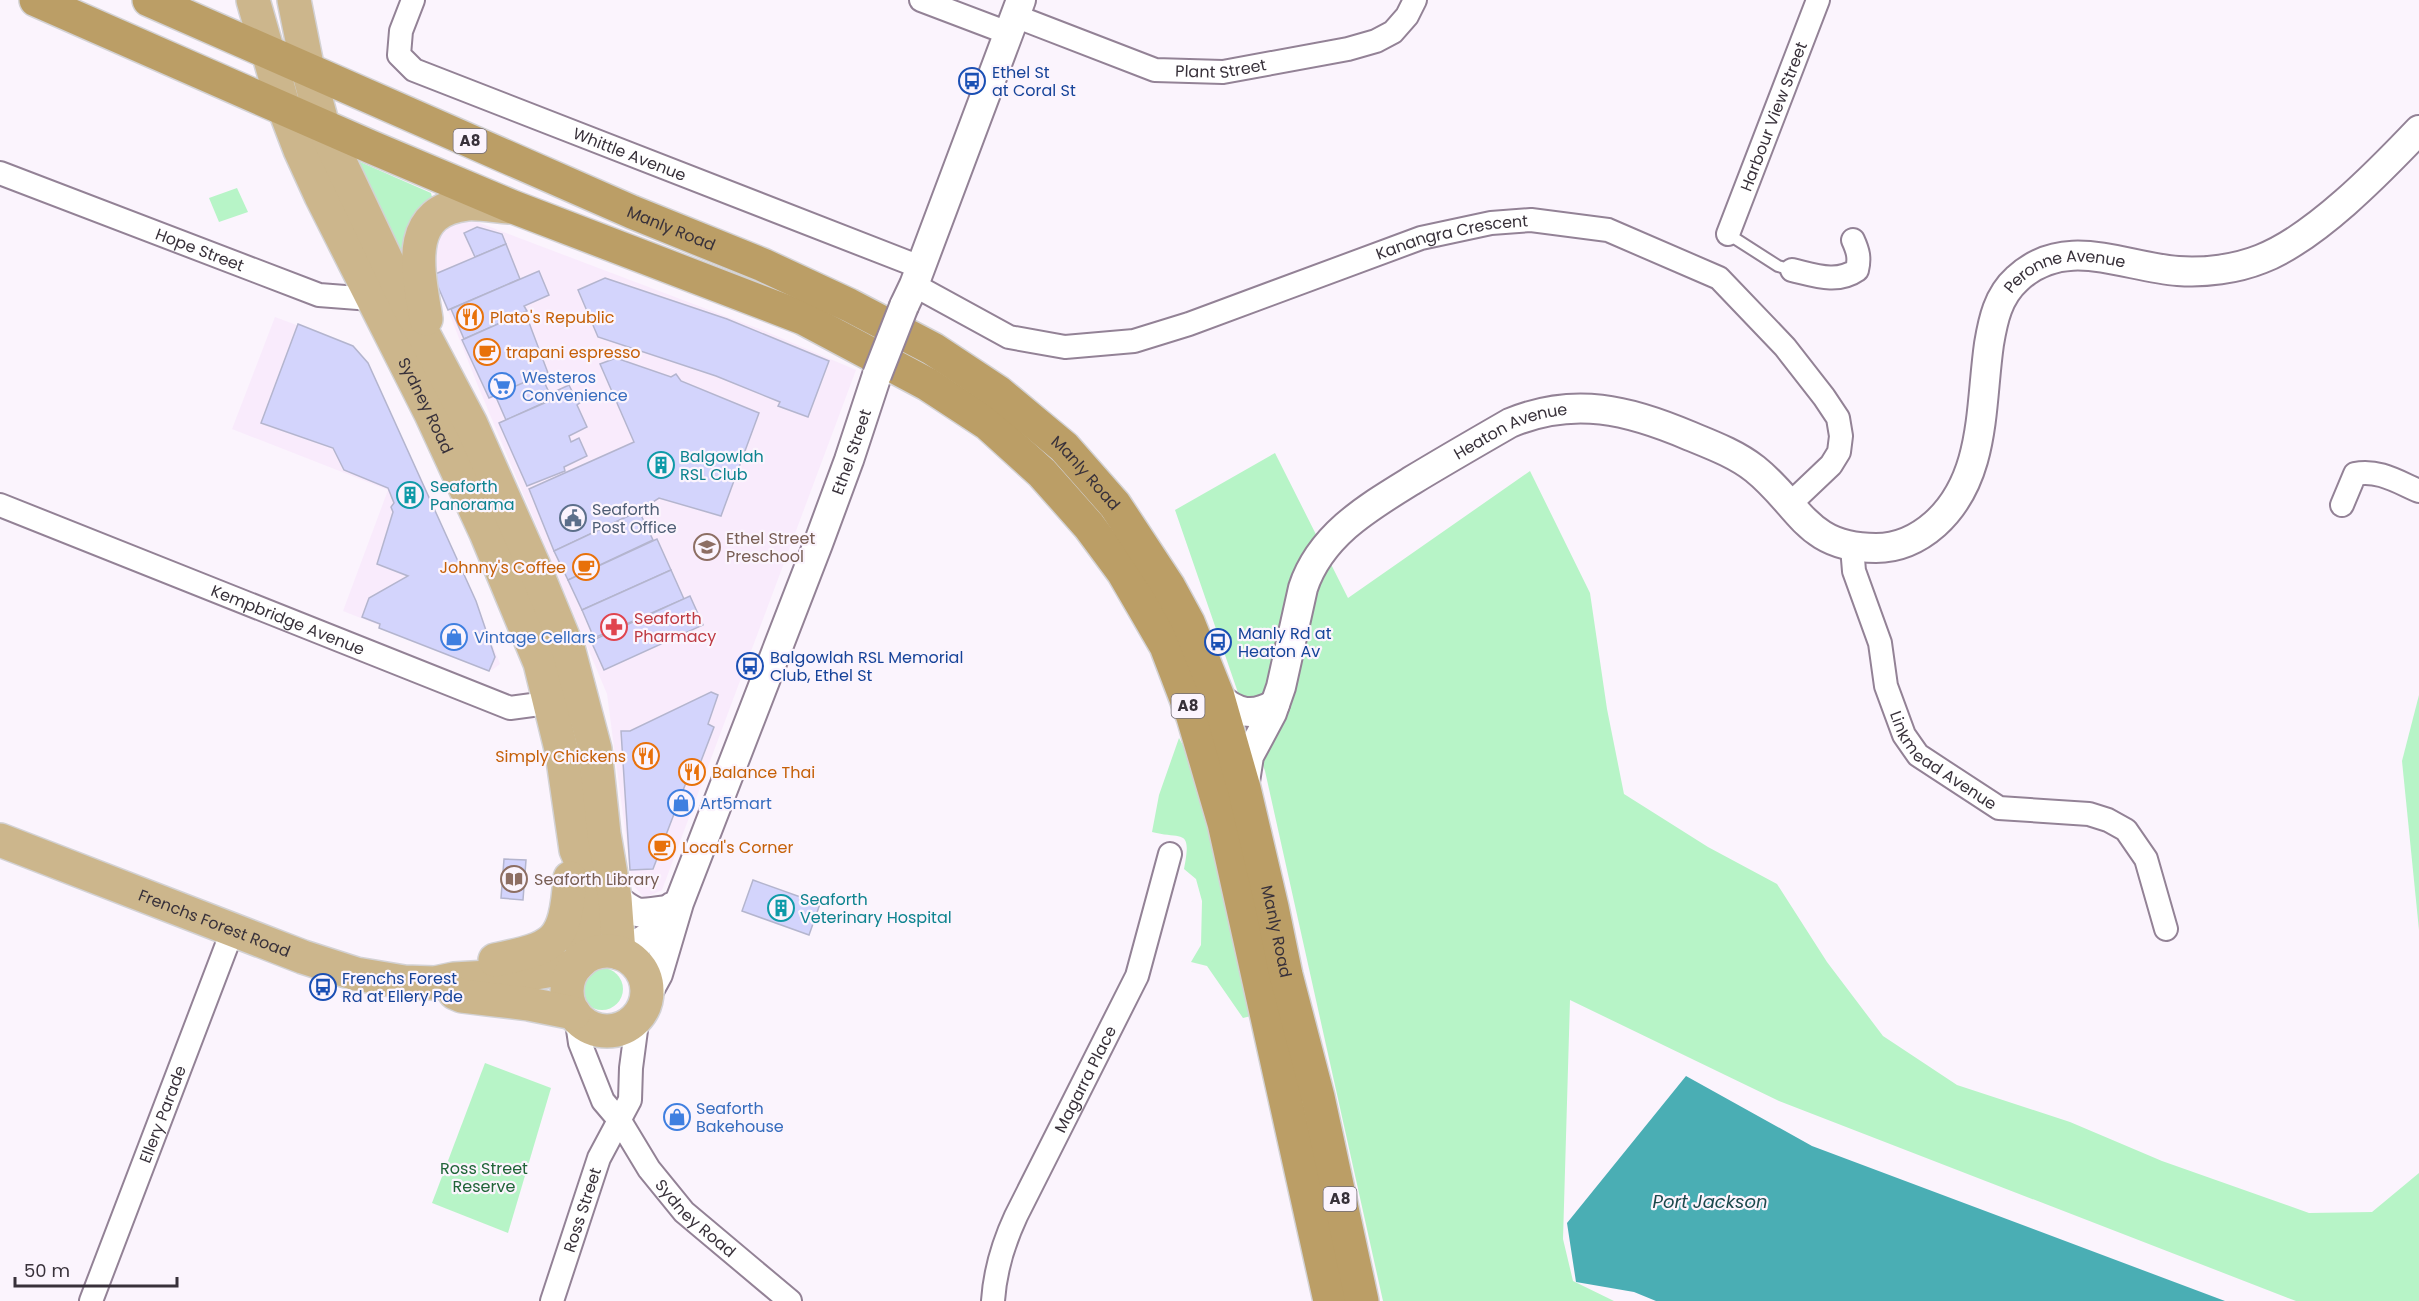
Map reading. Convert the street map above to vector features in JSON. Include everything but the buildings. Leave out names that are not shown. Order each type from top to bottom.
[{"type":"highway","name":"A8","points":[[36,0],[284,108]]},
{"type":"highway","name":"A8","points":[[149,0],[308,70]]},
{"type":"highway","name":"Manly Road","points":[[308,70],[632,212],[763,265],[849,304],[933,349],[998,392],[1064,447],[1115,505],[1169,587],[1188,622],[1218,697],[1244,788],[1286,975],[1318,1097],[1362,1301]]},
{"type":"highway","name":"Manly Road","points":[[284,108],[513,207],[732,289],[803,318],[846,339],[927,384],[988,424],[1042,473],[1089,526],[1123,572],[1166,646],[1193,717],[1214,782],[1330,1301]]},
{"type":"main road","name":"Sydney Road","points":[[253,0],[284,108],[321,196],[389,300],[432,349],[471,424],[569,651],[595,749],[604,834],[615,898],[620,954]]},
{"type":"main road","name":"Sydney Road","points":[[294,0],[308,70],[323,126],[431,414],[486,533],[540,663],[562,753],[576,850],[582,863],[586,919],[585,940],[578,964]]},
{"type":"main road","points":[[432,349],[417,265],[418,246],[423,231],[441,211],[453,206],[469,204],[513,207]]},
{"type":"main road","name":"Frenchs Forest Road","points":[[0,840],[303,957],[356,974],[404,982],[444,981],[524,975],[578,964]]},
{"type":"main road","points":[[444,981],[467,966],[534,952],[549,945],[567,914],[571,865],[576,850]]},
{"type":"main road","points":[[598,952],[620,954],[632,961],[641,971],[645,983],[642,1006],[623,1027],[610,1031],[591,1028],[575,1014],[567,989],[570,976],[578,964],[598,952]]},
{"type":"main road","name":"Frenchs Forest Road","points":[[444,981],[462,996],[529,1004],[575,1014]]},
{"type":"street","name":"Whittle Avenue","points":[[413,0],[401,30],[399,55],[414,70],[913,286]]},
{"type":"street","name":"Plant Street","points":[[921,0],[1014,16],[1155,70],[1222,72],[1348,49],[1376,41],[1394,32],[1407,16],[1415,0]]},
{"type":"street","name":"Harbour View Street","points":[[1728,234],[1818,0]]},
{"type":"street","name":"Ethel Street","points":[[642,1006],[658,974],[674,906],[826,523],[877,375],[913,286],[1014,16]]},
{"type":"street","name":"Peronne Avenue","points":[[1852,547],[1878,548],[1896,545],[1923,535],[1947,514],[1963,490],[1974,461],[1980,434],[1994,316],[2002,297],[2015,280],[2031,267],[2054,257],[2075,254],[2179,271],[2207,271],[2260,260],[2282,250],[2307,234],[2382,169],[2419,130]]},
{"type":"street","name":"Hope Street","points":[[0,173],[319,295],[389,300]]},
{"type":"street","name":"Kanangra Crescent","points":[[913,286],[1009,337],[1065,347],[1134,341],[1189,324],[1421,238],[1491,223],[1531,220],[1608,230],[1719,278],[1785,347],[1838,418],[1841,436],[1839,452],[1831,465],[1790,504]]},
{"type":"street","points":[[1792,270],[1830,278],[1852,274],[1857,270],[1859,262],[1859,252],[1853,240]]},
{"type":"street","name":"Heaton Avenue","points":[[1244,788],[1249,756],[1275,704],[1308,572],[1317,556],[1331,540],[1366,509],[1510,423],[1531,414],[1553,409],[1598,408],[1622,412],[1665,426],[1737,457],[1769,482],[1816,531],[1828,540],[1852,547]]},
{"type":"street","points":[[2342,505],[2355,474],[2363,472],[2384,475],[2419,491]]},
{"type":"street","name":"Kempbridge Avenue","points":[[0,505],[510,708],[582,697]]},
{"type":"street","name":"Linkmead Avenue","points":[[1852,547],[1854,571],[1880,643],[1886,686],[1904,735],[1918,755],[1999,808],[2089,814],[2108,820],[2126,830],[2146,859],[2166,929]]},
{"type":"street","points":[[1218,697],[1228,706],[1245,713],[1256,712],[1275,704]]},
{"type":"street","name":"Magarra Place","points":[[993,1301],[994,1281],[1002,1249],[1016,1216],[1137,976],[1170,854]]},
{"type":"street","points":[[615,898],[631,911],[640,914],[674,906]]},
{"type":"street","name":"Ethel Street","points":[[620,954],[648,937],[674,906]]},
{"type":"street","name":"Ellery Parade","points":[[91,1301],[233,929]]},
{"type":"street","points":[[620,1121],[630,1100],[631,1068],[642,1006]]},
{"type":"street","name":"Sydney Road","points":[[575,1014],[580,1043],[603,1101],[620,1121],[649,1169],[684,1212],[790,1301]]},
{"type":"street","name":"Ross Street","points":[[552,1301],[599,1158],[620,1121]]},
{"type":"lane","points":[[1728,234],[1778,266],[1792,270]]},
{"type":"shaded area","points":[[464,217],[767,332],[856,370],[662,890],[644,898],[632,883],[607,694],[430,265],[439,235]]},
{"type":"shaded area","name":"Seaforth Panorama","points":[[275,317],[353,346],[368,363],[476,601],[500,664],[492,670],[343,611],[388,490],[232,429]]},
{"type":"green space","points":[[358,161],[431,193],[432,197],[403,267]]},
{"type":"green space","points":[[237,188],[248,212],[219,222],[209,198]]},
{"type":"green space","points":[[1275,453],[1348,598],[1530,471],[1590,593],[1607,709],[1624,794],[1708,847],[1777,884],[1827,962],[1883,1036],[1957,1085],[2070,1122],[2162,1161],[2309,1213],[2372,1212],[2419,1173],[2419,1301],[2296,1301],[1779,1101],[1570,1000],[1563,1239],[1573,1281],[1614,1301],[1383,1301],[1265,771],[1175,510]]},
{"type":"green space","points":[[2419,695],[2419,930],[2402,761]]},
{"type":"green space","points":[[1179,738],[1194,766],[1251,1016],[1243,1018],[1207,966],[1191,962],[1201,945],[1202,901],[1196,879],[1184,869],[1186,841],[1178,836],[1152,832],[1159,795]]},
{"type":"green space","points":[[602,968],[610,969],[617,974],[622,981],[622,997],[617,1004],[610,1009],[602,1010],[594,1009],[587,1004],[582,997],[581,989],[582,981],[587,974],[594,969]]},
{"type":"green space","name":"Ross Street Reserve","points":[[485,1063],[551,1088],[508,1233],[432,1203]]},
{"type":"water","name":"Port Jackson","points":[[1686,1076],[1812,1146],[2225,1301],[1656,1301],[1634,1292],[1576,1282],[1567,1223]]},
{"type":"place","name":"Ethel St at Coral St","points":[[972,81]]},
{"type":"place","name":"Plato's Republic","points":[[470,317]]},
{"type":"place","name":"trapani espresso","points":[[487,352]]},
{"type":"place","name":"Westeros Convenience","points":[[502,386]]},
{"type":"place","name":"Balgowlah RSL Club","points":[[661,465]]},
{"type":"place","name":"Seaforth Panorama","points":[[410,495]]},
{"type":"place","name":"Seaforth Post Office","points":[[573,518]]},
{"type":"place","name":"Ethel Street Preschool","points":[[707,547]]},
{"type":"place","name":"Johnny's Coffee","points":[[586,567]]},
{"type":"place","name":"Seaforth Pharmacy","points":[[614,627]]},
{"type":"place","name":"Vintage Cellars","points":[[454,637]]},
{"type":"place","name":"Manly Rd at Heaton Av","points":[[1218,642]]},
{"type":"place","name":"Balgowlah RSL Memorial Club, Ethel St","points":[[750,666]]},
{"type":"place","name":"Simply Chickens","points":[[646,756]]},
{"type":"place","name":"Balance Thai","points":[[692,772]]},
{"type":"place","name":"Art5mart","points":[[681,803]]},
{"type":"place","name":"Local's Corner","points":[[662,847]]},
{"type":"place","name":"Seaforth Library","points":[[514,879]]},
{"type":"place","name":"Seaforth Veterinary Hospital","points":[[781,908]]},
{"type":"place","name":"Frenchs Forest Rd at Ellery Pde","points":[[323,987]]},
{"type":"place","name":"Seaforth Bakehouse","points":[[677,1117]]}]
